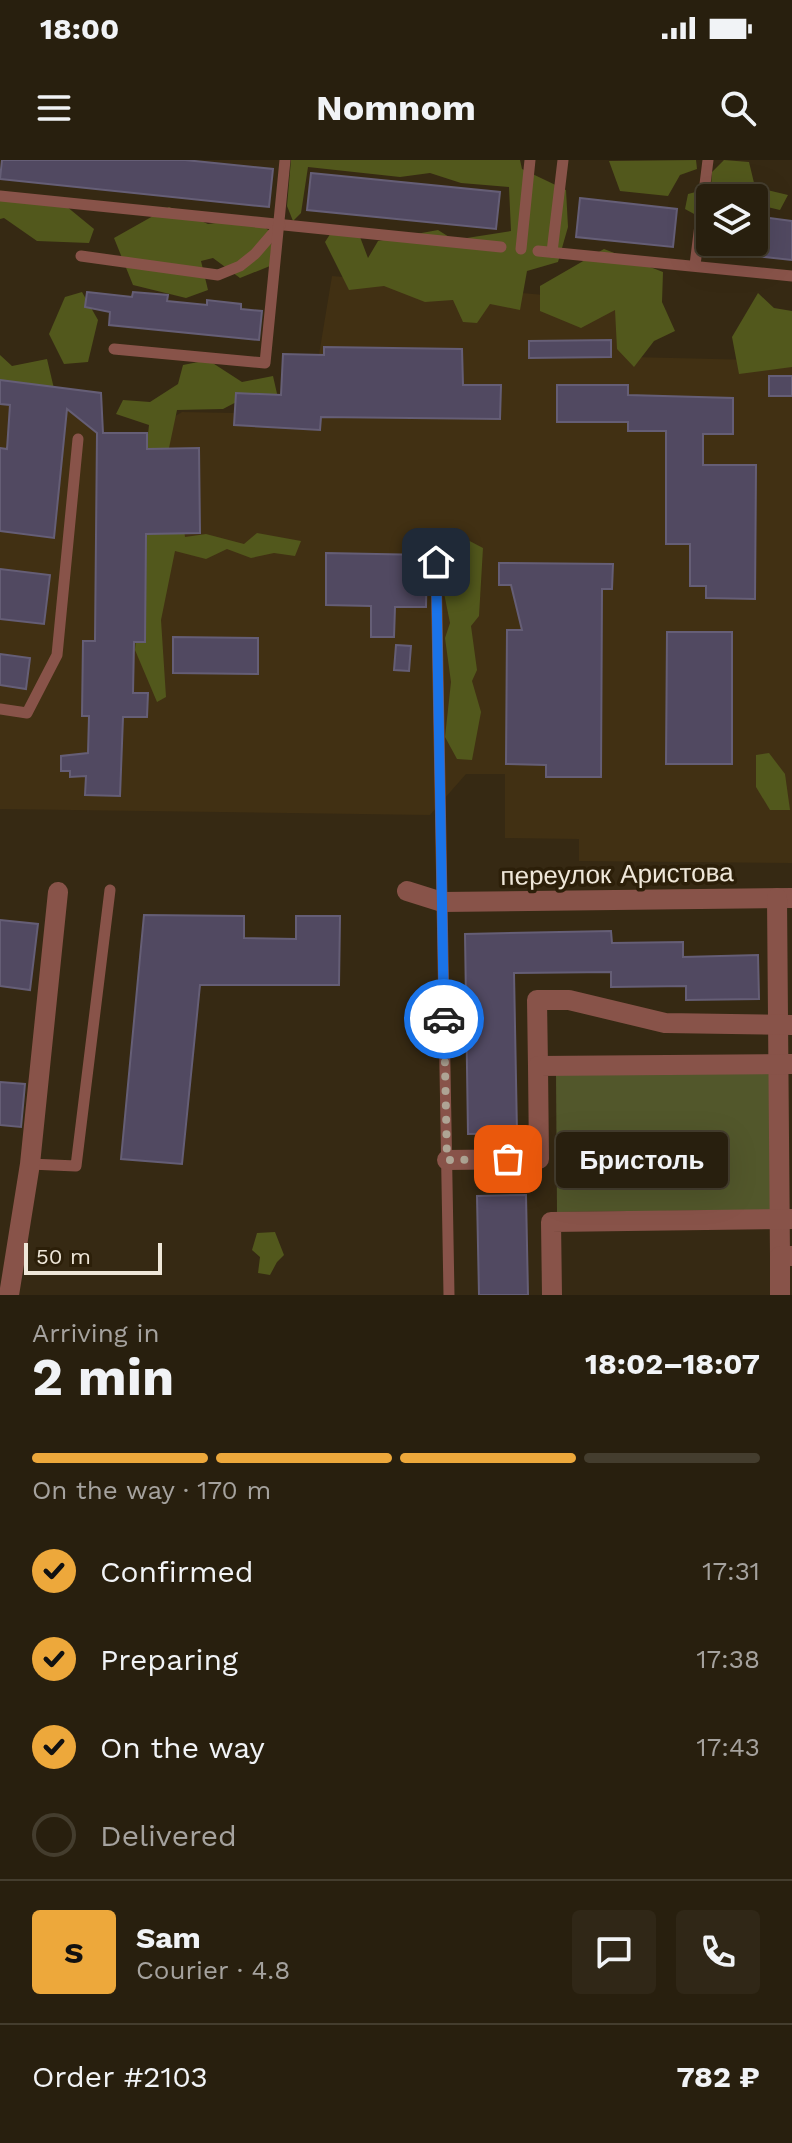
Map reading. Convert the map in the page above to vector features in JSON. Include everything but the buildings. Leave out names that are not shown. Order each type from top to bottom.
[{"type":"street","name":"переулок Аристова","points":[[407,891],[442,902],[784,898]]},
{"type":"street","points":[[9,1295],[30,1164],[58,892]]},
{"type":"street","points":[[780,1295],[786,1256],[784,898]]},
{"type":"street","points":[[447,1160],[539,1159],[537,1000],[569,1000],[665,1023],[785,1025]]},
{"type":"street","points":[[538,1066],[785,1064]]},
{"type":"street","points":[[552,1295],[551,1222],[786,1220]]},
{"type":"lane","points":[[114,349],[265,363],[285,160]]},
{"type":"lane","points":[[521,249],[530,160]]},
{"type":"lane","points":[[552,252],[563,160]]},
{"type":"lane","points":[[695,265],[708,160]]},
{"type":"lane","points":[[0,196],[501,247]]},
{"type":"lane","points":[[81,256],[218,275],[240,266],[255,254],[280,225]]},
{"type":"lane","points":[[538,251],[792,276]]},
{"type":"lane","points":[[0,709],[27,713],[57,655],[78,439]]},
{"type":"lane","points":[[436,562],[449,1295]]},
{"type":"lane","points":[[30,1164],[76,1166],[110,890]]},
{"type":"shaded area","points":[[332,276],[632,303],[632,357],[792,361],[792,863],[579,861],[579,839],[505,838],[505,774],[466,774],[430,815],[0,809],[0,380],[101,393],[103,433],[147,433],[182,412],[234,413],[236,393],[312,397]]},
{"type":"green space","points":[[291,160],[520,160],[522,169],[566,190],[568,227],[558,262],[527,271],[520,310],[490,304],[477,323],[463,322],[453,300],[425,302],[384,286],[349,290],[325,242],[336,225],[357,229],[368,258],[378,241],[438,230],[454,240],[511,231],[509,187],[461,183],[430,173],[400,177],[308,167],[301,213],[293,221],[287,206]]},
{"type":"green space","points":[[696,160],[697,169],[680,175],[668,196],[620,191],[609,161]]},
{"type":"green space","points":[[724,160],[749,162],[754,184],[711,184],[712,172]]},
{"type":"green space","points":[[768,190],[788,195],[780,210],[768,207]]},
{"type":"green space","points":[[696,192],[696,215],[685,209],[688,194]]},
{"type":"green space","points":[[0,193],[55,197],[94,229],[89,243],[37,241],[4,218],[0,219]]},
{"type":"green space","points":[[169,207],[208,224],[253,218],[272,233],[270,266],[240,278],[213,258],[201,261],[208,290],[186,298],[133,285],[114,238]]},
{"type":"green space","points":[[604,249],[663,272],[662,302],[675,331],[654,341],[634,367],[617,349],[615,310],[581,328],[540,311],[540,286]]},
{"type":"green space","points":[[82,292],[98,320],[88,362],[64,364],[49,334],[65,297]]},
{"type":"green space","points":[[758,293],[774,308],[792,311],[792,367],[739,374],[732,337]]},
{"type":"green space","points":[[0,355],[12,366],[47,359],[56,397],[0,393]]},
{"type":"green space","points":[[208,360],[242,382],[273,376],[278,398],[244,398],[223,409],[177,410],[165,467],[180,487],[185,537],[206,534],[244,544],[257,533],[301,541],[295,556],[274,553],[251,558],[227,549],[206,559],[175,551],[161,620],[166,697],[157,702],[135,650],[143,567],[138,526],[149,425],[116,414],[123,400],[150,402],[178,384],[183,365]]},
{"type":"green space","points":[[462,537],[483,548],[479,616],[471,626],[477,670],[472,681],[481,712],[472,760],[457,759],[445,737],[451,682],[445,638],[450,623],[444,593],[449,567],[441,554]]},
{"type":"green space","points":[[769,753],[785,774],[790,810],[770,810],[756,787],[756,755]]},
{"type":"green space","points":[[770,1071],[771,1210],[557,1212],[556,1073]]},
{"type":"green space","points":[[275,1232],[284,1255],[270,1275],[258,1273],[260,1257],[252,1250],[257,1233]]},
{"type":"way so far","points":[[444,1019],[447,1160],[508,1159]]},
{"type":"place","name":"Бристоль","points":[[508,1159]]},
{"type":"route","points":[[436,562],[444,1019]]}]
